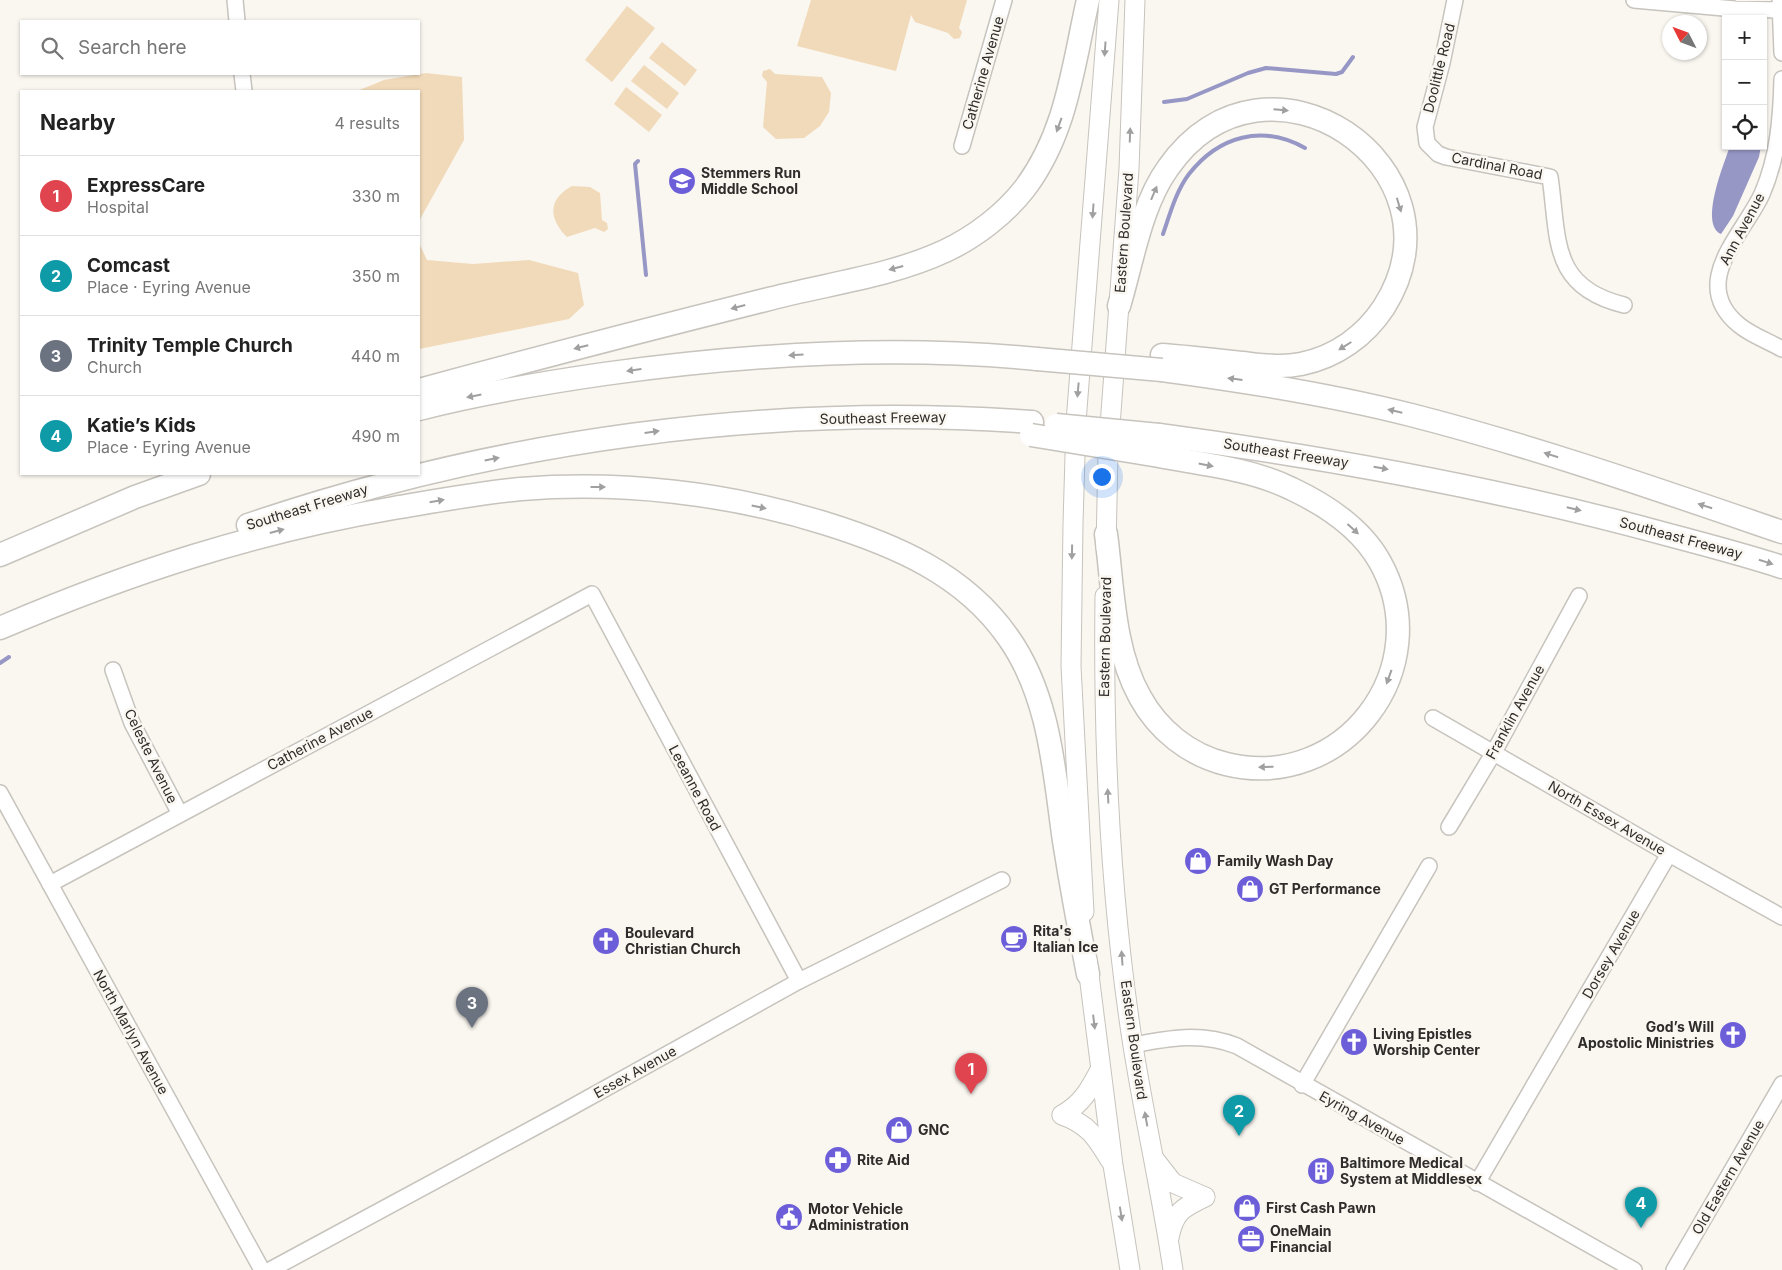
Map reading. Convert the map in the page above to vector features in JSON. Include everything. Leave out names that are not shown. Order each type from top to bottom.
[{"type":"highway","points":[[420,390],[768,299],[899,268],[927,259],[966,240],[1008,206],[1024,188],[1048,151],[1067,102],[1088,0]]},
{"type":"highway","points":[[420,408],[553,381],[654,367],[750,357],[834,353],[976,354],[1037,352],[1162,362],[1275,366],[1300,364],[1321,358],[1343,348],[1360,336],[1376,319],[1389,299],[1398,278],[1403,255],[1404,233],[1399,203],[1389,178],[1374,156],[1347,131],[1307,114],[1275,109],[1254,111],[1233,116],[1214,125],[1185,147],[1168,168],[1156,188],[1146,214],[1119,306]]},
{"type":"highway","points":[[1162,362],[1410,414],[1504,440],[1782,532]]},
{"type":"highway","name":"Southeast Freeway","points":[[0,627],[74,592],[201,541],[367,488],[467,464],[569,444],[676,429],[765,421],[964,417],[1159,446],[1316,457],[1485,489],[1588,512],[1782,567]]},
{"type":"highway","points":[[1106,534],[1120,639],[1128,671],[1150,714],[1168,734],[1183,745],[1215,761],[1234,766],[1255,768],[1290,765],[1304,761],[1333,747],[1364,721],[1376,705],[1392,671],[1397,645],[1398,619],[1388,580],[1370,547],[1336,514],[1290,487],[1223,468],[1159,446]]},
{"type":"highway","points":[[0,554],[159,475]]},
{"type":"highway","points":[[0,554],[135,497],[196,475]]},
{"type":"highway","points":[[0,627],[138,572],[284,530],[475,494],[560,487],[648,490],[724,499],[812,519],[847,530],[899,551],[947,576],[971,594],[1007,636],[1022,659],[1043,713],[1051,748],[1073,897],[1088,974]]},
{"type":"main road","points":[[1109,0],[1076,422],[1071,666],[1088,974],[1113,1165],[1129,1269]]},
{"type":"main road","name":"Eastern Boulevard","points":[[1135,0],[1129,169],[1108,453],[1104,700],[1108,801],[1123,967],[1133,1045],[1173,1270]]},
{"type":"main road","points":[[1100,1070],[1087,1095],[1074,1108],[1062,1115],[1077,1120],[1092,1132],[1113,1165]]},
{"type":"main road","points":[[1152,1156],[1173,1183],[1205,1197],[1178,1212],[1172,1222],[1168,1241]]},
{"type":"street","points":[[235,0],[237,20]]},
{"type":"street","name":"Catherine Avenue","points":[[962,146],[1004,0]]},
{"type":"street","name":"Doolittle Road","points":[[1424,136],[1455,0]]},
{"type":"street","points":[[1634,0],[1736,9],[1781,6],[1782,53]]},
{"type":"street","points":[[242,75],[244,90]]},
{"type":"street","name":"Ann Avenue","points":[[1782,79],[1780,131],[1762,194],[1729,250],[1718,277],[1719,295],[1728,314],[1740,325],[1782,349]]},
{"type":"street","name":"Cardinal Road","points":[[1424,136],[1431,149],[1446,157],[1550,177],[1557,237],[1568,270],[1592,294],[1624,305]]},
{"type":"street","name":"Catherine Avenue","points":[[50,884],[592,594]]},
{"type":"street","name":"Leeanne Road","points":[[592,594],[799,981]]},
{"type":"street","name":"Franklin Avenue","points":[[1449,827],[1494,752],[1579,596]]},
{"type":"street","name":"Celeste Avenue","points":[[113,670],[132,723],[180,814]]},
{"type":"street","name":"North Essex Avenue","points":[[1433,718],[1669,854],[1782,916]]},
{"type":"street","name":"North Marlyn Avenue","points":[[0,793],[262,1270]]},
{"type":"street","name":"Dorsey Avenue","points":[[1477,1183],[1669,854]]},
{"type":"street","points":[[1302,1084],[1429,866]]},
{"type":"street","name":"Essex Avenue","points":[[270,1270],[570,1108],[799,981],[1002,880]]},
{"type":"street","name":"Eyring Avenue","points":[[1133,1045],[1178,1038],[1210,1037],[1237,1046],[1634,1270]]},
{"type":"street","name":"Old Eastern Avenue","points":[[1674,1270],[1782,1084]]},
{"type":"shaded area","points":[[811,0],[967,0],[959,28],[962,32],[960,38],[954,39],[948,33],[915,22],[911,15],[896,71],[797,46]]},
{"type":"shaded area","points":[[627,6],[655,28],[612,82],[585,60]]},
{"type":"shaded area","points":[[662,42],[697,70],[685,86],[649,58]]},
{"type":"shaded area","points":[[644,65],[679,93],[667,109],[631,81]]},
{"type":"shaded area","points":[[770,69],[775,74],[822,77],[831,93],[829,112],[820,126],[804,138],[776,139],[763,127],[767,82],[762,76],[763,71]]},
{"type":"shaded area","points":[[420,74],[462,77],[464,140],[420,219],[420,90],[359,90],[384,80]]},
{"type":"shaded area","points":[[626,87],[662,115],[649,132],[614,104]]},
{"type":"shaded area","points":[[572,186],[590,187],[600,193],[602,220],[607,223],[608,229],[604,232],[595,228],[567,237],[561,230],[556,223],[553,209],[558,197]]},
{"type":"shaded area","points":[[420,245],[427,260],[473,264],[529,260],[578,273],[584,305],[569,319],[420,349]]},
{"type":"water","points":[[1729,150],[1760,150],[1733,216],[1721,234],[1715,228],[1712,219],[1715,193]]},
{"type":"waterway","points":[[1164,102],[1187,99],[1248,73],[1266,68],[1336,74],[1342,72],[1353,57]]},
{"type":"waterway","points":[[1163,234],[1184,181],[1201,161],[1214,151],[1242,138],[1257,136],[1273,137],[1305,148]]},
{"type":"waterway","points":[[638,161],[635,164],[646,275]]},
{"type":"waterway","points":[[0,663],[9,657]]},
{"type":"place","name":"Stemmers Run Middle School","points":[[682,181]]},
{"type":"place","name":"Family Wash Day","points":[[1198,861]]},
{"type":"place","name":"GT Performance","points":[[1250,889]]},
{"type":"place","name":"Rita's Italian Ice","points":[[1014,939]]},
{"type":"place","name":"Boulevard Christian Church","points":[[606,941]]},
{"type":"place","name":"Trinity Temple Church","points":[[472,1028]]},
{"type":"place","name":"God’s Will Apostolic Ministries","points":[[1733,1035]]},
{"type":"place","name":"Living Epistles Worship Center","points":[[1354,1042]]},
{"type":"place","name":"ExpressCare","points":[[971,1094]]},
{"type":"place","name":"GNC","points":[[899,1130]]},
{"type":"place","name":"Comcast","points":[[1239,1136]]},
{"type":"place","name":"Rite Aid","points":[[838,1160]]},
{"type":"place","name":"Baltimore Medical System at Middlesex","points":[[1321,1171]]},
{"type":"place","name":"First Cash Pawn","points":[[1247,1208]]},
{"type":"place","name":"Motor Vehicle Administration","points":[[789,1217]]},
{"type":"place","name":"Katie’s Kids","points":[[1641,1228]]},
{"type":"place","name":"OneMain Financial","points":[[1251,1239]]}]
